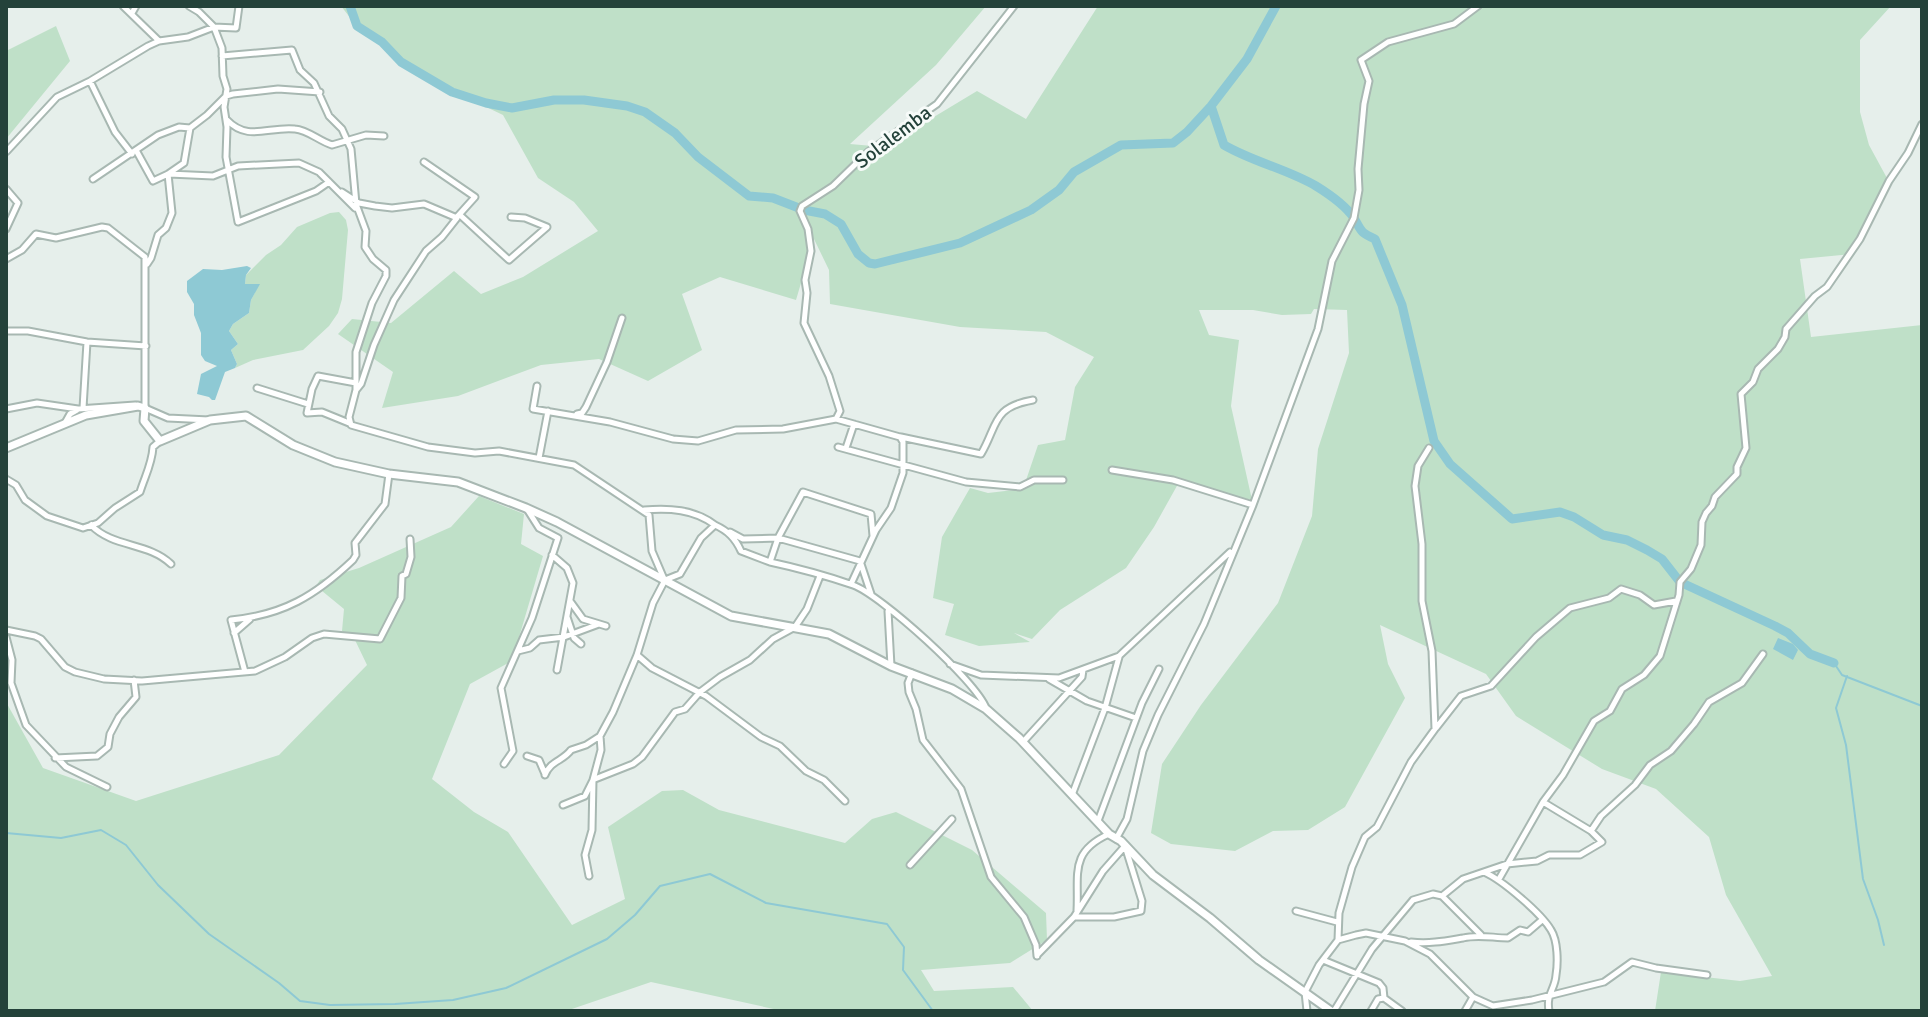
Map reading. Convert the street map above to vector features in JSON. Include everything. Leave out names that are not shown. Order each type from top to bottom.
[{"type":"street","points":[[123,6],[159,41]]},
{"type":"street","points":[[132,13],[136,6]]},
{"type":"street","points":[[189,6],[214,27],[222,48],[226,157],[238,222],[316,191],[329,182]]},
{"type":"street","points":[[6,152],[57,97],[159,41],[188,37],[214,27],[236,28],[239,6]]},
{"type":"street","name":"Solalemba","points":[[836,419],[840,411],[836,393],[804,323],[805,280],[811,251],[801,209],[833,186],[868,152],[937,104],[1014,6]]},
{"type":"street","points":[[950,664],[981,675],[1059,678],[1119,656],[1228,557],[1253,505],[1318,329],[1332,261],[1354,218],[1359,190],[1364,104],[1369,81],[1361,60],[1388,42],[1454,24],[1478,6]]},
{"type":"street","points":[[222,56],[292,50],[300,70],[320,92],[329,116],[342,129],[351,149],[356,200],[366,231],[365,247],[386,270],[386,276],[372,303],[357,347],[354,364],[356,386],[349,423]]},
{"type":"street","points":[[90,81],[115,132],[134,153],[151,181],[184,163],[190,128]]},
{"type":"street","points":[[93,179],[165,131],[190,128],[226,96],[278,89],[320,92]]},
{"type":"street","points":[[226,119],[237,130],[293,129],[332,145],[366,135],[384,136]]},
{"type":"street","points":[[1499,879],[1594,721],[1610,711],[1622,689],[1644,675],[1660,656],[1680,582],[1691,569],[1701,545],[1702,522],[1715,497],[1737,474],[1746,448],[1741,394],[1753,382],[1758,369],[1778,349],[1786,329],[1827,287],[1860,239],[1922,124]]},
{"type":"street","points":[[424,162],[475,197],[413,268],[394,300],[361,384],[356,386],[318,376],[307,413],[322,412],[354,427],[428,447],[475,453],[499,451],[574,465],[643,510],[650,518],[652,551],[665,580]]},
{"type":"street","points":[[168,174],[213,176],[229,168],[299,163],[319,172],[356,200],[392,208],[424,204],[458,216],[509,260],[547,227],[525,218],[511,217]]},
{"type":"street","points":[[147,264],[158,235],[166,228],[172,213],[168,174]]},
{"type":"street","points":[[6,189],[18,203],[6,229]]},
{"type":"street","points":[[342,192],[358,210]]},
{"type":"street","points":[[6,259],[22,250],[36,234],[56,238],[102,227],[108,228],[129,248],[145,257],[146,346],[142,407],[144,421],[160,441]]},
{"type":"street","points":[[576,414],[582,413],[591,396],[622,318]]},
{"type":"street","points":[[6,331],[146,346]]},
{"type":"street","points":[[81,409],[87,342]]},
{"type":"street","points":[[537,386],[533,409],[576,414],[651,435],[691,441],[736,430],[783,429],[836,419],[900,437],[981,454],[997,418],[1020,402],[1033,400]]},
{"type":"street","points":[[257,388],[308,404]]},
{"type":"street","points":[[6,409],[37,403],[81,409],[130,404],[168,418],[210,420],[246,416],[293,445],[335,462],[389,474],[473,486],[563,525],[731,616],[829,634],[891,666],[952,689],[986,709],[1023,742],[1097,822],[1153,875],[1259,960],[1333,1011],[1382,938],[1413,900],[1433,894],[1442,896],[1482,936]]},
{"type":"street","points":[[6,448],[86,415],[142,407]]},
{"type":"street","points":[[65,423],[70,414],[81,409]]},
{"type":"street","points":[[539,458],[548,411]]},
{"type":"street","points":[[6,479],[16,485],[25,500],[47,516],[83,528],[98,523],[140,492],[145,474],[152,465],[153,447],[160,441],[210,420]]},
{"type":"street","points":[[846,448],[854,424]]},
{"type":"street","points":[[851,584],[873,536],[891,508],[903,473],[903,442],[900,437]]},
{"type":"street","points":[[838,447],[966,482],[1020,487],[1034,480],[1063,480]]},
{"type":"street","points":[[1429,448],[1418,466],[1415,486],[1422,544],[1422,601],[1432,651],[1435,729]]},
{"type":"street","points":[[1112,470],[1173,480],[1253,505]]},
{"type":"street","points":[[245,672],[231,620],[252,618],[295,605],[353,560],[355,543],[385,504],[389,474]]},
{"type":"street","points":[[770,562],[778,538],[803,492],[871,514],[873,536]]},
{"type":"street","points":[[526,508],[539,528],[558,538]]},
{"type":"street","points":[[643,510],[688,512],[743,539],[778,538],[860,561]]},
{"type":"street","points":[[91,525],[106,538],[155,552],[171,564]]},
{"type":"street","points":[[504,764],[513,751],[501,688],[542,591],[563,525]]},
{"type":"street","points":[[527,756],[539,760],[545,775],[552,763],[600,736],[637,655],[653,603],[665,580],[680,574],[701,538],[715,525]]},
{"type":"street","points":[[726,530],[737,541],[741,551],[851,584],[883,601],[888,610],[931,644],[981,697],[986,709]]},
{"type":"street","points":[[1076,914],[1079,862],[1084,849],[1113,837],[1129,813],[1143,751],[1204,624],[1241,531]]},
{"type":"street","points":[[6,630],[35,636],[65,667],[104,679],[156,681],[265,668],[319,635],[380,639],[401,598],[402,576],[406,574],[411,557],[410,539]]},
{"type":"street","points":[[552,555],[567,568],[573,583],[557,670]]},
{"type":"street","points":[[860,561],[872,596]]},
{"type":"street","points":[[593,780],[633,764],[642,757],[675,712],[685,709],[700,692],[720,677],[750,660],[773,639],[792,629],[807,609],[820,576]]},
{"type":"street","points":[[1307,1011],[1305,992],[1338,940],[1338,922],[1352,867],[1365,837],[1377,827],[1411,762],[1461,696],[1491,686],[1536,637],[1570,608],[1609,598],[1621,589],[1640,595],[1654,605],[1677,601]]},
{"type":"street","points":[[570,600],[583,619],[606,626]]},
{"type":"street","points":[[888,610],[891,666]]},
{"type":"street","points":[[567,616],[581,644]]},
{"type":"street","points":[[233,634],[252,618]]},
{"type":"street","points":[[517,651],[530,648],[539,640],[564,637],[599,624]]},
{"type":"street","points":[[6,637],[12,660],[11,683],[26,725],[54,758],[107,787]]},
{"type":"street","points":[[1591,831],[1601,816],[1635,785],[1650,765],[1671,751],[1709,702],[1742,683],[1763,654]]},
{"type":"street","points":[[637,655],[652,668],[700,692],[742,720],[761,737],[780,746],[806,771],[824,780],[845,801]]},
{"type":"street","points":[[1072,795],[1105,708],[1119,656]]},
{"type":"street","points":[[1023,742],[1082,677],[1083,669]]},
{"type":"street","points":[[1097,822],[1136,718],[1159,669]]},
{"type":"street","points":[[912,672],[909,692],[923,740],[961,789],[991,877],[1024,917],[1036,945],[1037,956],[1076,914],[1103,871],[1125,846]]},
{"type":"street","points":[[1048,678],[1105,708],[1136,718]]},
{"type":"street","points":[[54,758],[94,758],[106,749],[119,717],[134,702],[134,680]]},
{"type":"street","points":[[563,805],[585,796],[601,750],[600,736]]},
{"type":"street","points":[[589,876],[585,855],[592,830],[593,780]]},
{"type":"street","points":[[1442,896],[1463,879],[1507,864],[1537,861],[1549,855],[1580,855],[1602,842],[1591,831],[1543,802]]},
{"type":"street","points":[[910,865],[952,819]]},
{"type":"street","points":[[1076,914],[1114,917],[1141,911],[1142,901],[1125,846]]},
{"type":"street","points":[[1484,872],[1499,879],[1551,930],[1556,978],[1547,995],[1549,1011]]},
{"type":"street","points":[[1296,911],[1338,922]]},
{"type":"street","points":[[1338,940],[1366,933],[1405,941],[1446,943],[1482,936],[1508,938],[1520,930],[1528,932],[1542,920]]},
{"type":"street","points":[[1405,941],[1430,954],[1473,997],[1493,1006],[1604,982],[1632,962],[1658,969],[1707,975]]},
{"type":"street","points":[[1323,960],[1379,983],[1384,998]]},
{"type":"street","points":[[1467,1010],[1473,997]]},
{"type":"street","points":[[1371,1011],[1378,999],[1384,998],[1402,1011]]},
{"type":"green space","points":[[341,6],[986,6],[936,65],[850,144],[884,147],[977,91],[1026,119],[1098,6],[1891,6],[1860,40],[1860,112],[1869,145],[1888,180],[1852,254],[1800,259],[1811,337],[1922,325],[1922,1011],[1655,1011],[1661,972],[1740,981],[1772,976],[1726,895],[1709,837],[1656,789],[1602,769],[1516,716],[1486,674],[1380,625],[1388,664],[1405,698],[1345,807],[1308,830],[1273,831],[1235,851],[1171,844],[1151,833],[1162,764],[1201,705],[1278,603],[1312,516],[1318,449],[1349,353],[1347,310],[1314,309],[1311,314],[1282,315],[1253,310],[1199,310],[1209,335],[1239,340],[1231,406],[1252,500],[1178,484],[1126,568],[1060,610],[1032,639],[1014,633],[1030,642],[979,646],[945,635],[954,604],[933,598],[942,537],[970,488],[988,493],[1023,489],[1038,445],[1065,440],[1075,387],[1094,357],[1046,332],[960,327],[830,304],[829,270],[814,239],[796,300],[720,277],[682,294],[702,350],[648,381],[599,359],[541,365],[458,396],[382,408],[393,372],[338,334],[352,319],[391,323],[454,271],[481,294],[523,277],[598,231],[574,202],[538,178],[503,115],[436,83],[362,33]]},
{"type":"green space","points":[[56,26],[70,61],[6,139],[6,51]]},
{"type":"green space","points":[[339,212],[346,220],[348,230],[338,313],[303,350],[253,360],[235,368],[237,364],[231,350],[238,344],[229,331],[233,324],[249,313],[259,284],[245,284],[246,275],[297,227]]},
{"type":"green space","points":[[479,496],[524,514],[521,544],[543,556],[512,661],[470,684],[432,779],[474,812],[508,832],[572,925],[625,899],[608,827],[662,791],[683,790],[719,810],[845,843],[872,819],[896,812],[972,850],[1046,913],[1047,940],[1010,963],[921,970],[934,991],[1013,987],[1033,1011],[783,1011],[651,982],[566,1011],[6,1011],[6,702],[43,768],[136,801],[279,755],[367,665],[355,640],[342,631],[344,609],[316,586],[320,580],[359,568],[451,527]]},
{"type":"water","points":[[251,268],[245,284],[260,284],[251,300],[249,313],[233,324],[229,331],[238,344],[231,350],[237,364],[225,372],[215,400],[212,400],[197,394],[201,374],[217,366],[205,361],[201,355],[201,333],[194,315],[194,304],[187,292],[187,281],[203,269]]},
{"type":"water","points":[[1778,638],[1793,644],[1798,650],[1793,660],[1773,649]]},
{"type":"waterway","points":[[350,6],[357,26],[382,42],[401,62],[452,92],[512,108],[554,100],[584,100],[627,106],[645,112],[675,133],[698,157],[749,196],[773,198],[825,214],[841,224],[858,254],[875,264],[960,243],[1031,210],[1059,190],[1074,172],[1121,145],[1173,143],[1211,106],[1247,59],[1276,6]]},
{"type":"waterway","points":[[1211,106],[1224,145],[1316,186],[1341,204],[1362,231],[1375,239],[1402,305],[1434,441],[1450,464],[1512,519],[1560,512],[1603,535],[1627,540],[1662,559],[1680,582],[1775,626],[1788,633],[1810,654],[1834,663]]},
{"type":"waterway","points":[[1834,663],[1842,675],[1922,706]]},
{"type":"waterway","points":[[1847,676],[1836,708],[1846,745],[1863,879],[1884,945]]},
{"type":"waterway","points":[[6,833],[61,838],[101,830],[126,845],[158,885],[209,934],[300,1001],[330,1005],[395,1004],[453,1000],[506,988],[607,939],[635,915],[660,886],[710,874],[766,903],[887,924],[904,947],[903,970],[933,1011]]}]
